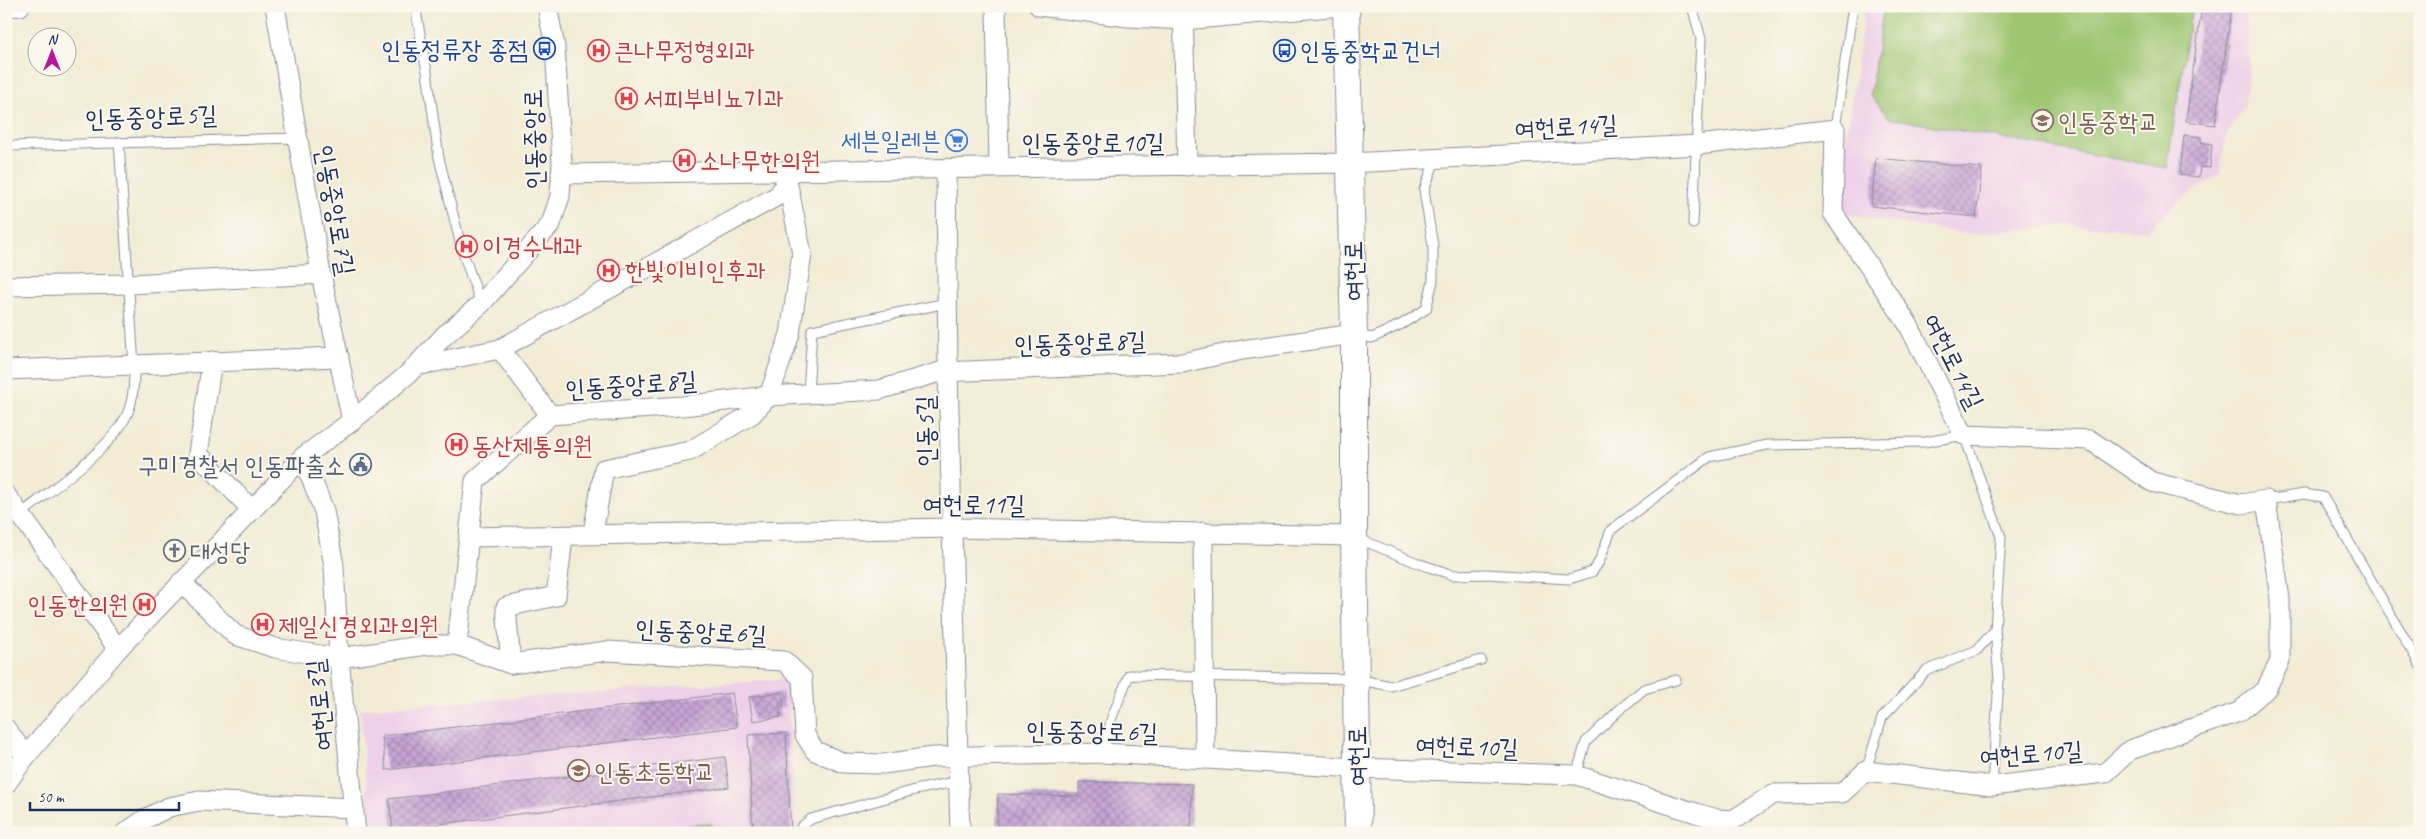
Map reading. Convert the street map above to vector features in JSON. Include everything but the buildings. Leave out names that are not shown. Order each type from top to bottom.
[{"type":"street","points":[[6,6],[20,6]]},
{"type":"street","name":"인동중앙로7길","points":[[275,6],[321,274],[352,421]]},
{"type":"street","name":"인동중앙로","points":[[6,784],[26,756],[118,649],[302,457],[352,421],[416,366],[445,335],[481,304],[551,224],[560,196],[561,174],[555,47],[548,6]]},
{"type":"street","name":"인동중앙로10길","points":[[996,6],[999,167]]},
{"type":"street","points":[[1049,7],[1129,17],[1341,6]]},
{"type":"street","name":"여헌로","points":[[1346,6],[1354,334],[1354,536],[1358,833]]},
{"type":"street","name":"인동중앙로10길","points":[[1183,13],[1187,166]]},
{"type":"street","name":"여헌로14길","points":[[1350,164],[1698,145],[1835,130],[1833,213],[1908,324],[1964,435]]},
{"type":"street","name":"인동중앙로10길","points":[[561,174],[789,176],[999,167],[1350,164]]},
{"type":"street","name":"인동5길","points":[[946,170],[948,372],[960,833]]},
{"type":"street","points":[[593,534],[604,468],[690,451],[752,414],[769,396],[790,334],[802,254],[789,176]]},
{"type":"street","name":"인동중앙로","points":[[416,366],[500,349],[779,196],[789,176]]},
{"type":"street","points":[[6,286],[130,284],[321,274]]},
{"type":"street","name":"인동중앙로8길","points":[[500,349],[550,415],[682,406],[808,393],[880,390],[940,372],[1182,363],[1242,350],[1354,334]]},
{"type":"street","points":[[6,370],[339,357]]},
{"type":"street","points":[[212,361],[198,454],[252,510]]},
{"type":"street","points":[[457,645],[475,481],[550,415]]},
{"type":"street","points":[[1964,435],[2090,440],[2152,482],[2241,504],[2266,500]]},
{"type":"street","name":"여헌로3길","points":[[302,457],[324,511],[334,566],[339,658],[356,833]]},
{"type":"street","points":[[6,495],[118,649]]},
{"type":"street","name":"여헌로10길","points":[[1357,768],[1576,775],[1696,813],[1717,819],[1733,820],[1773,794],[1842,793],[1866,771],[1992,786],[2105,773],[2130,750],[2239,712],[2266,689],[2280,661],[2280,599],[2266,500]]},
{"type":"street","name":"여헌로11길","points":[[469,537],[563,537],[593,534],[952,528],[1354,536]]},
{"type":"street","points":[[1203,532],[1205,759]]},
{"type":"street","points":[[511,664],[506,607],[556,596],[563,537]]},
{"type":"street","name":"인동중앙로6길","points":[[181,582],[235,635],[276,648],[339,658],[427,645],[457,645],[511,664],[606,651],[784,661],[802,678],[805,735],[815,752],[844,763],[883,764],[933,757],[1103,754],[1357,768]]},
{"type":"street","points":[[6,729],[26,756]]},
{"type":"street","points":[[125,833],[145,819],[169,807],[199,801],[354,808]]},
{"type":"lane","points":[[415,6],[428,72],[439,158],[462,250],[481,304]]},
{"type":"lane","points":[[1692,6],[1701,39],[1698,145],[1693,224]]},
{"type":"lane","points":[[1835,130],[1853,6]]},
{"type":"lane","name":"인동중앙로5길","points":[[6,146],[298,138]]},
{"type":"lane","points":[[20,515],[106,444],[119,428],[128,412],[134,389],[134,366],[119,142]]},
{"type":"lane","points":[[1354,334],[1372,338],[1402,324],[1426,309],[1433,280],[1433,246],[1424,190],[1436,158]]},
{"type":"lane","points":[[808,393],[812,330],[947,303]]},
{"type":"lane","points":[[1964,435],[2001,537],[1995,630],[1999,680],[1992,786]]},
{"type":"lane","name":"여헌로14길","points":[[1354,536],[1420,564],[1453,575],[1486,574],[1569,579],[1592,572],[1599,562],[1611,530],[1708,457],[1767,445],[1925,442],[1964,435]]},
{"type":"lane","points":[[2266,500],[2304,494],[2323,497],[2420,665]]},
{"type":"lane","points":[[1866,771],[1882,718],[1926,671],[1977,650],[1995,630]]},
{"type":"lane","points":[[1103,754],[1112,718],[1129,675],[1356,679],[1391,686],[1481,660]]},
{"type":"lane","points":[[1576,775],[1586,742],[1618,711],[1644,690],[1676,680]]},
{"type":"lane","points":[[801,833],[801,827],[811,819],[915,790],[960,781]]},
{"type":"shaded area","name":"인동중학교","points":[[1865,6],[2246,6],[2249,64],[2245,106],[2226,136],[2220,173],[2178,202],[2147,231],[2068,225],[1968,234],[1846,214],[1837,206]]},
{"type":"shaded area","name":"인동초등학교","points":[[787,679],[795,833],[370,833],[360,709]]},
{"type":"green space","points":[[1884,6],[2192,6],[2167,168],[1889,118],[1870,95]]},
{"type":"green space","points":[[711,824],[718,833],[578,833]]},
{"type":"place","name":"인동정류장 종점","points":[[544,49]]},
{"type":"place","name":"큰나무정형외과","points":[[598,50]]},
{"type":"place","name":"인동중학교건너","points":[[1284,50]]},
{"type":"place","name":"서피부비뇨기과","points":[[627,98]]},
{"type":"place","name":"인동중학교","points":[[2042,121]]},
{"type":"place","name":"세븐일레븐","points":[[957,140]]},
{"type":"place","name":"소나무한의원","points":[[684,160]]},
{"type":"place","name":"이경수내과","points":[[466,246]]},
{"type":"place","name":"한빛이비인후과","points":[[609,270]]},
{"type":"place","name":"동산제통의원","points":[[456,445]]},
{"type":"place","name":"구미경찰서 인동파출소","points":[[361,465]]},
{"type":"place","name":"대성당","points":[[174,551]]},
{"type":"place","name":"인동한의원","points":[[144,604]]},
{"type":"place","name":"제일신경외과의원","points":[[262,625]]},
{"type":"place","name":"인동초등학교","points":[[578,771]]}]
